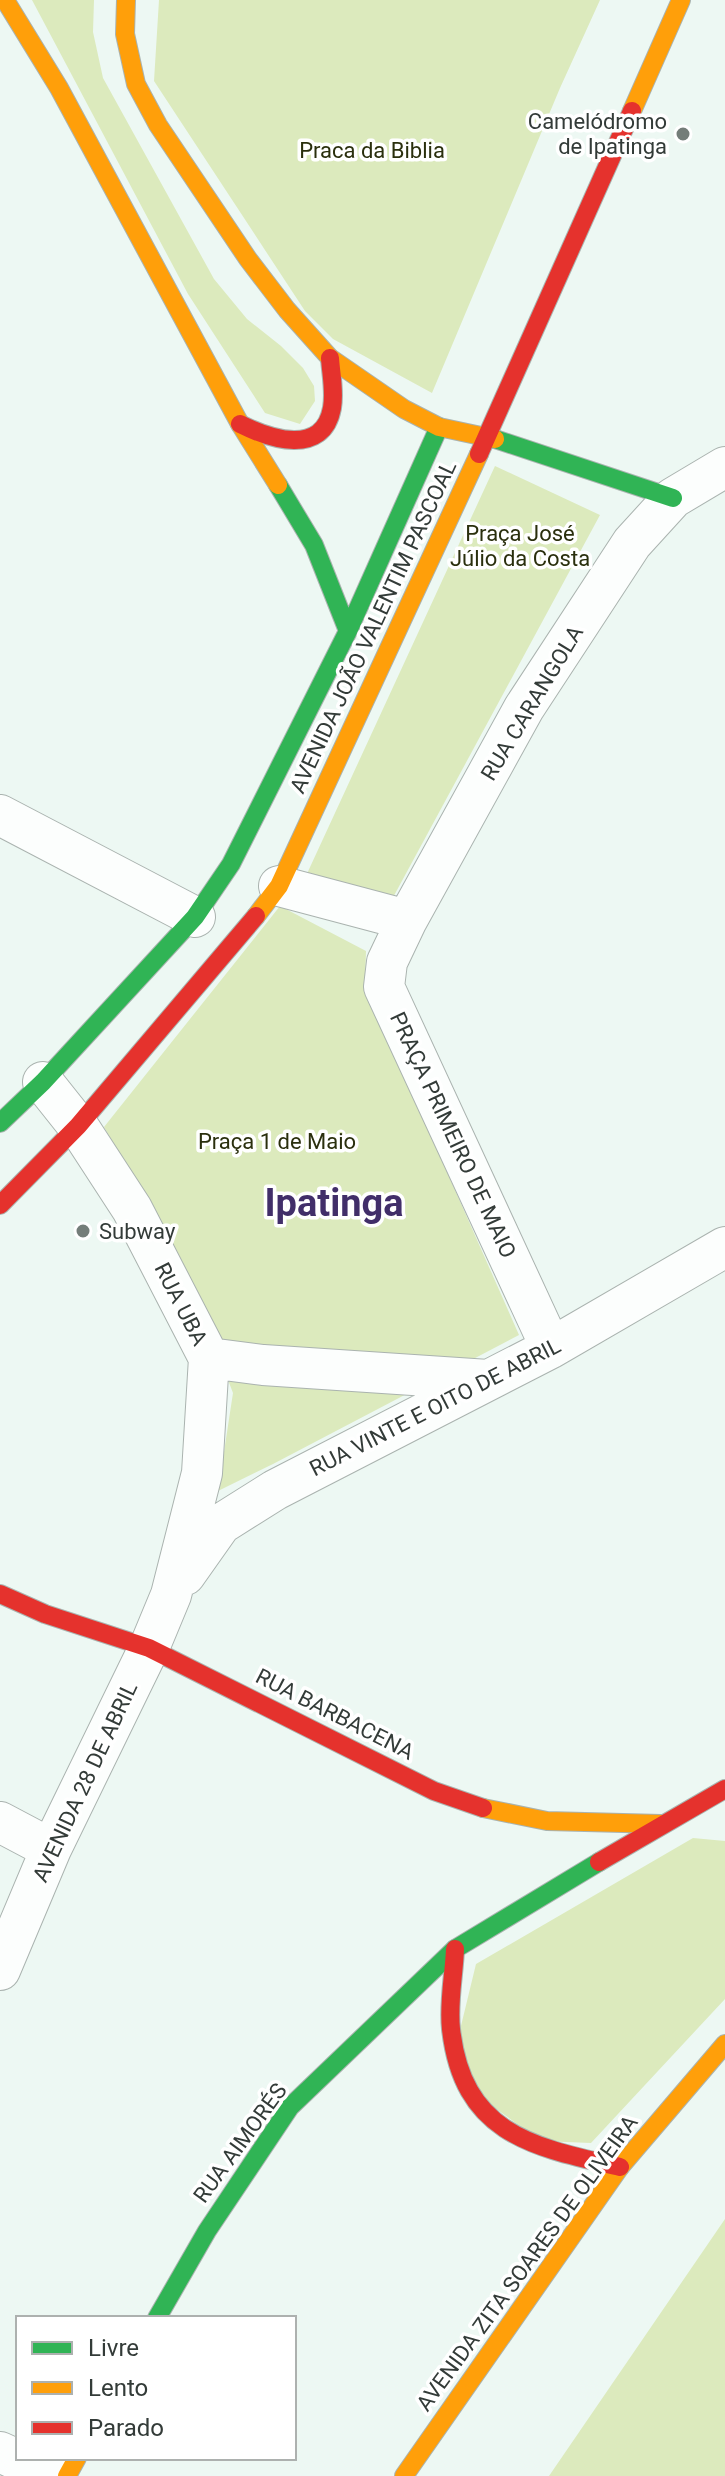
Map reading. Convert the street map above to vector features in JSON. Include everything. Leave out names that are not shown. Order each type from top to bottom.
[{"type":"street","points":[[5,0],[59,88],[240,424],[314,545],[348,631]]},
{"type":"street","points":[[126,0],[125,34],[136,84],[158,125],[248,259],[287,310],[330,358],[404,409],[439,427],[487,436],[673,498]]},
{"type":"street","name":"AVENIDA JOÃO VALENTIM PASCOAL","points":[[0,1205],[78,1126],[230,949],[279,886],[487,436],[681,0]]},
{"type":"street","points":[[240,424],[263,436],[284,441],[307,440],[326,427],[334,404],[330,358]]},
{"type":"street","name":"AVENIDA JOÃO VALENTIM PASCOAL","points":[[0,1123],[43,1082],[195,917],[231,864],[348,631],[439,427]]},
{"type":"street","name":"RUA CARANGOLA","points":[[407,920],[524,708],[632,543],[673,498],[725,467]]},
{"type":"street","points":[[0,815],[195,917]]},
{"type":"street","points":[[279,886],[407,920]]},
{"type":"street","name":"PRAÇA PRIMEIRO DE MAIO","points":[[407,920],[387,962],[384,987],[551,1348]]},
{"type":"street","name":"RUA UBA","points":[[43,1082],[78,1126],[132,1209],[209,1358],[202,1473],[171,1595]]},
{"type":"street","name":"RUA VINTE E OITO DE ABRIL","points":[[171,1595],[221,1524],[275,1490],[551,1348],[725,1247]]},
{"type":"street","points":[[209,1358],[263,1365],[488,1380]]},
{"type":"street","name":"RUA BARBACENA","points":[[0,1594],[45,1614],[149,1648],[434,1791],[491,1811],[547,1821],[661,1824]]},
{"type":"street","name":"AVENIDA 28 DE ABRIL","points":[[0,1970],[51,1849],[149,1648],[171,1595]]},
{"type":"street","name":"RUA AIMORÉS","points":[[158,2316],[207,2231],[290,2107],[455,1949],[661,1824],[725,1789]]},
{"type":"street","points":[[0,1822],[51,1849]]},
{"type":"street","points":[[455,1949],[451,2029],[461,2072],[474,2103],[502,2129],[543,2149],[620,2167]]},
{"type":"street","name":"AVENIDA ZITA SOARES DE OLIVEIRA","points":[[404,2476],[620,2167],[725,2044]]},
{"type":"street","points":[[17,2460],[52,2476]]},
{"type":"green space","points":[[32,0],[94,0],[93,32],[103,78],[214,279],[247,319],[303,368],[314,386],[315,401],[300,424],[265,413],[188,294]]},
{"type":"green space","name":"Praca da Biblia","points":[[159,0],[600,0],[432,393],[333,339],[305,311],[154,81]]},
{"type":"green space","name":"Praça José Júlio da Costa","points":[[495,466],[600,515],[390,903],[305,878]]},
{"type":"green space","name":"Praça 1 de Maio","points":[[280,906],[366,951],[365,986],[519,1335],[218,1491],[233,1393],[187,1273],[104,1127]]},
{"type":"green space","points":[[693,1838],[725,1841],[725,1999],[591,2143],[541,2141],[471,2091],[460,2030],[476,1964]]},
{"type":"green space","points":[[725,2219],[725,2476],[549,2476]]},
{"type":"traffic: fast","points":[[0,1123],[43,1082],[195,917],[231,864],[348,631],[439,427]]},
{"type":"traffic: fast","points":[[495,439],[673,498]]},
{"type":"traffic: fast","points":[[278,485],[314,545],[348,631]]},
{"type":"traffic: fast","points":[[158,2316],[207,2231],[290,2107],[455,1949],[599,1862]]},
{"type":"traffic: slow","points":[[5,0],[59,88],[240,424],[278,485]]},
{"type":"traffic: slow","points":[[126,0],[125,34],[136,84],[158,125],[248,259],[287,310],[330,358],[404,409],[439,427],[495,439]]},
{"type":"traffic: slow","points":[[632,111],[681,0]]},
{"type":"traffic: slow","points":[[256,916],[279,886],[479,454]]},
{"type":"traffic: slow","points":[[483,1808],[547,1821],[661,1824]]},
{"type":"traffic: slow","points":[[404,2476],[620,2167],[725,2044]]},
{"type":"traffic: slow","points":[[67,2476],[76,2460]]},
{"type":"traffic: jam","points":[[479,454],[632,111]]},
{"type":"traffic: jam","points":[[240,424],[266,435],[294,440],[307,439],[318,433],[327,423],[332,408],[330,358]]},
{"type":"traffic: jam","points":[[0,1205],[78,1126],[256,916]]},
{"type":"traffic: jam","points":[[0,1594],[45,1614],[149,1648],[434,1791],[483,1808]]},
{"type":"traffic: jam","points":[[599,1862],[725,1789]]},
{"type":"traffic: jam","points":[[455,1949],[451,2029],[458,2064],[470,2092],[487,2114],[507,2130],[558,2152],[620,2167]]},
{"type":"place","name":"Camelódromo de Ipatinga","points":[[683,134]]},
{"type":"place","name":"Subway","points":[[83,1231]]},
{"type":"district","name":"Ipatinga","points":[[334,1203]]}]
